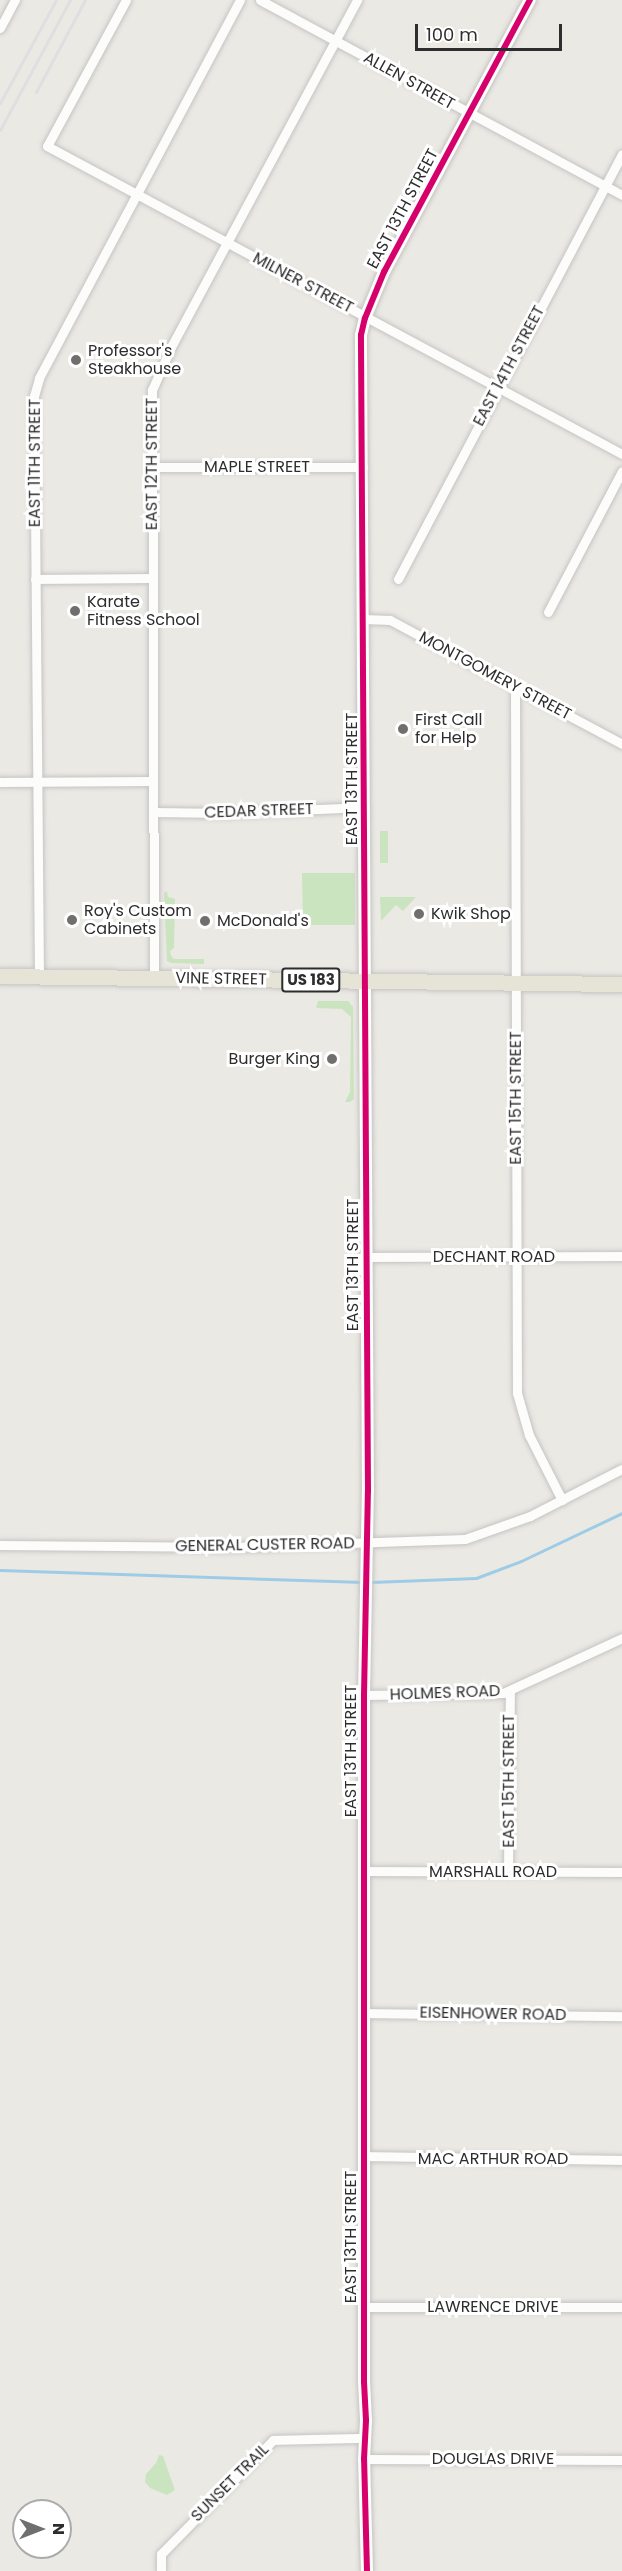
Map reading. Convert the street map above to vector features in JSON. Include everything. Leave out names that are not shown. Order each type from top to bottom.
[{"type":"main road","name":"VINE STREET","points":[[0,975],[622,984]]},
{"type":"street","points":[[0,28],[15,0]]},
{"type":"street","name":"MILNER STREET","points":[[126,0],[47,146],[622,454]]},
{"type":"street","name":"EAST 11TH STREET","points":[[39,976],[34,396],[39,378],[240,0]]},
{"type":"street","name":"ALLEN STREET","points":[[260,0],[622,195]]},
{"type":"street","name":"EAST 12TH STREET","points":[[154,978],[152,390],[171,347],[357,0]]},
{"type":"street","name":"EAST 13TH STREET","points":[[367,2571],[364,2459],[366,2420],[364,1695],[366,981],[362,335],[365,318],[384,272],[530,0]]},
{"type":"street","name":"EAST 14TH STREET","points":[[398,579],[622,154]]},
{"type":"street","name":"MAPLE STREET","points":[[151,466],[363,467]]},
{"type":"street","points":[[548,612],[622,471]]},
{"type":"street","points":[[35,579],[152,578]]},
{"type":"street","name":"MONTGOMERY STREET","points":[[364,619],[390,620],[622,744]]},
{"type":"street","name":"EAST 15TH STREET","points":[[515,687],[517,1393],[530,1435],[562,1500]]},
{"type":"street","points":[[0,782],[153,781]]},
{"type":"street","name":"CEDAR STREET","points":[[153,812],[226,813],[365,807]]},
{"type":"street","name":"DECHANT ROAD","points":[[366,1257],[622,1256]]},
{"type":"street","name":"GENERAL CUSTER ROAD","points":[[0,1545],[234,1547],[465,1539],[530,1516],[622,1469]]},
{"type":"street","name":"HOLMES ROAD","points":[[364,1695],[510,1691],[622,1638]]},
{"type":"street","name":"EAST 15TH STREET","points":[[508,1872],[510,1691]]},
{"type":"street","name":"MARSHALL ROAD","points":[[364,1871],[622,1872]]},
{"type":"street","name":"EISENHOWER ROAD","points":[[364,2013],[622,2016]]},
{"type":"street","name":"MAC ARTHUR ROAD","points":[[364,2156],[622,2160]]},
{"type":"street","name":"LAWRENCE DRIVE","points":[[364,2307],[622,2307]]},
{"type":"street","name":"SUNSET TRAIL","points":[[161,2571],[161,2554],[273,2440],[364,2438]]},
{"type":"street","name":"DOUGLAS DRIVE","points":[[364,2459],[622,2460]]},
{"type":"green space","points":[[380,831],[388,831],[388,863],[380,863]]},
{"type":"green space","points":[[302,873],[355,873],[355,925],[303,925]]},
{"type":"green space","points":[[167,891],[168,897],[175,899],[174,948],[170,951],[171,956],[174,959],[204,959],[204,964],[167,961],[164,893]]},
{"type":"green space","points":[[380,897],[416,897],[403,911],[396,905],[381,921]]},
{"type":"green space","points":[[318,1001],[348,1001],[353,1007],[354,1099],[350,1102],[345,1102],[350,1092],[351,1017],[342,1009],[316,1008]]},
{"type":"green space","points":[[159,2455],[163,2456],[175,2490],[167,2495],[150,2488],[145,2482],[146,2474],[156,2463]]},
{"type":"waterway","points":[[371,1582],[476,1578],[521,1561],[622,1513]]},
{"type":"waterway","points":[[0,1570],[364,1582]]},
{"type":"railway","points":[[0,103],[56,0]]},
{"type":"railway","points":[[0,130],[70,0]]},
{"type":"railway","points":[[36,92],[85,0]]},
{"type":"cycle path","points":[[367,2571],[364,2459],[366,2420],[364,2382],[364,1695],[368,1491],[361,335],[365,318],[384,272],[530,0]]},
{"type":"place","name":"Professor's Steakhouse","points":[[76,360]]},
{"type":"place","name":"Karate Fitness School","points":[[75,611]]},
{"type":"place","name":"First Call for Help","points":[[403,729]]},
{"type":"place","name":"Kwik Shop","points":[[419,914]]},
{"type":"place","name":"Roy's Custom Cabinets","points":[[72,920]]},
{"type":"place","name":"McDonald's","points":[[205,921]]},
{"type":"place","name":"Burger King","points":[[332,1059]]}]
